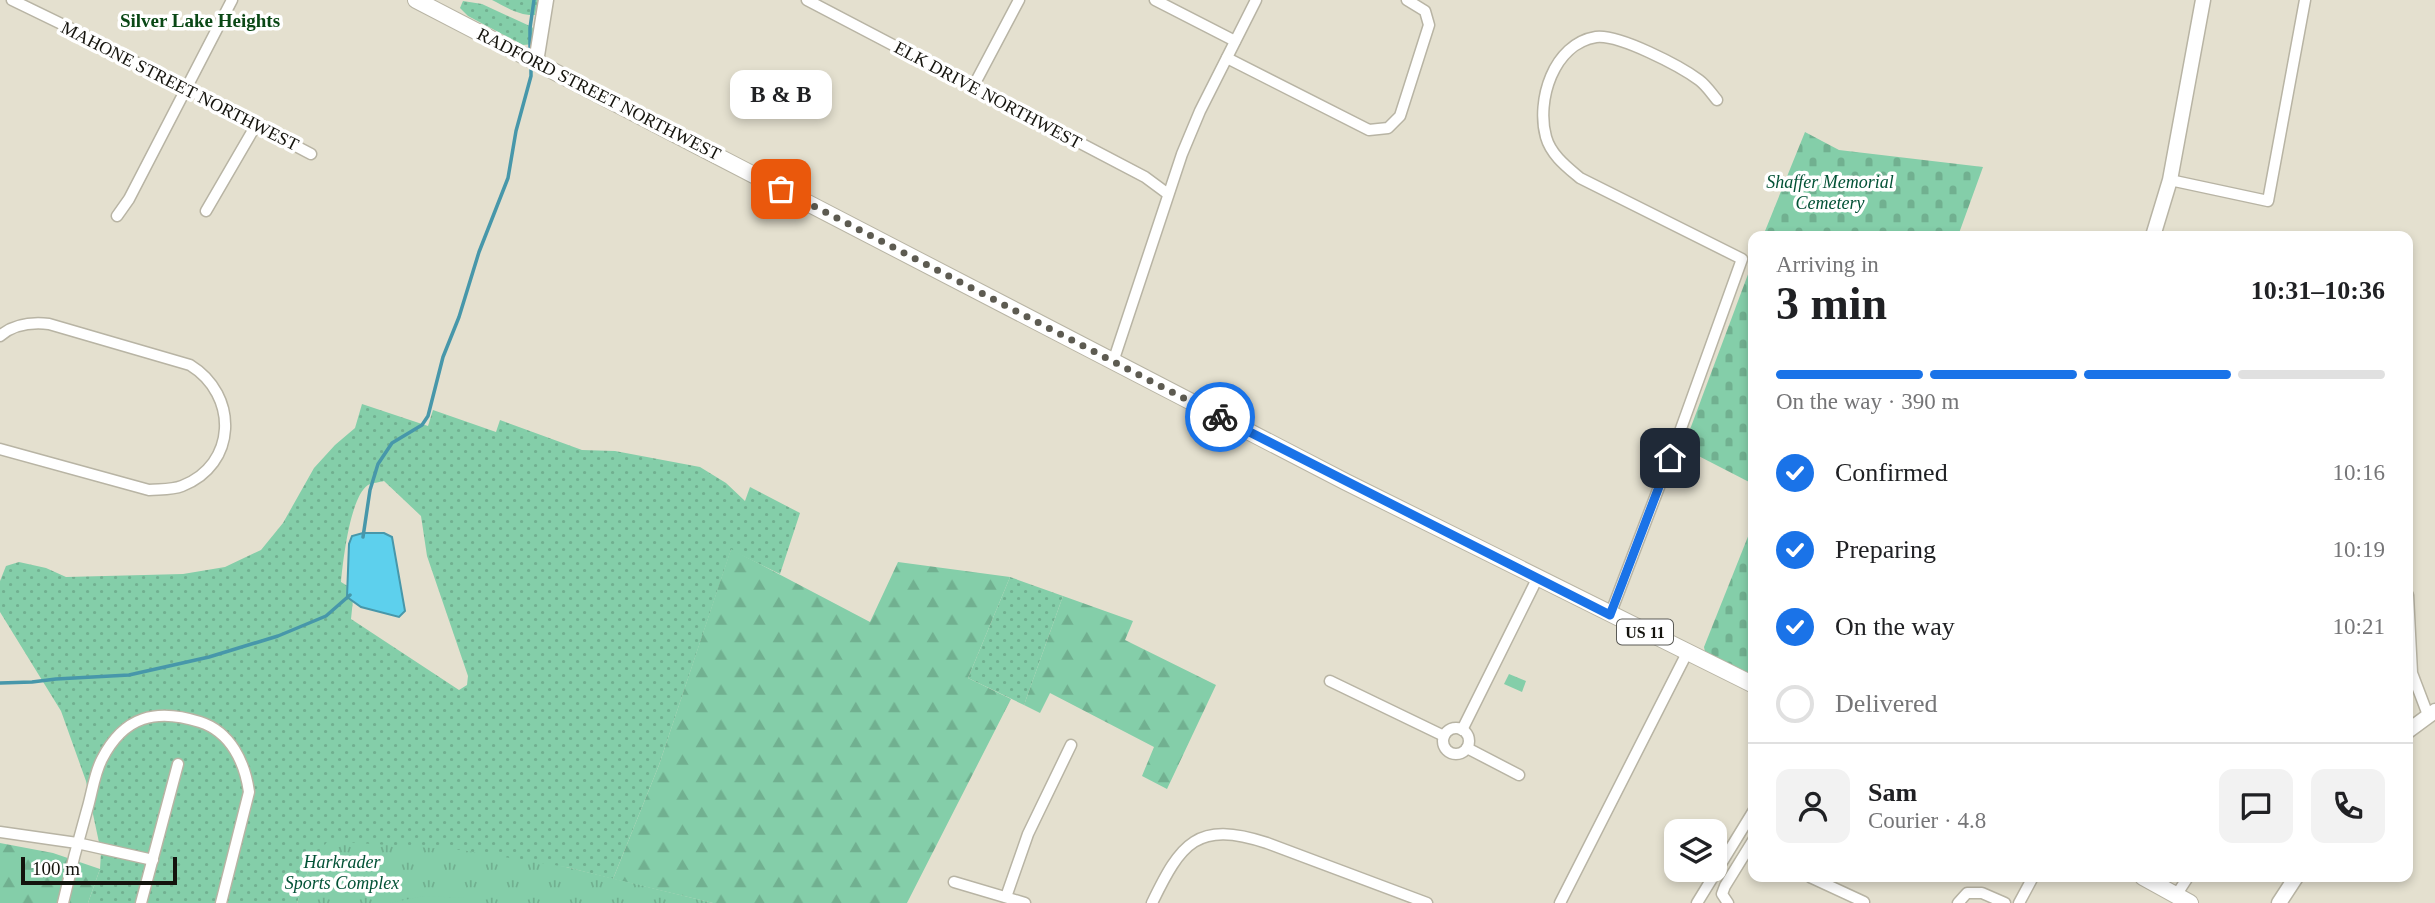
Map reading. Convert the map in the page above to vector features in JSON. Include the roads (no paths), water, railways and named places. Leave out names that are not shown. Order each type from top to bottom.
[{"type":"main road","name":"RADFORD STREET NORTHWEST","points":[[416,0],[1113,362],[1537,579],[1748,682]]},
{"type":"main road","points":[[2152,882],[2183,899]]},
{"type":"street","name":"MAHONE STREET NORTHWEST","points":[[12,0],[311,154]]},
{"type":"street","points":[[117,216],[129,199],[232,0]]},
{"type":"street","points":[[536,62],[546,0]]},
{"type":"street","name":"ELK DRIVE NORTHWEST","points":[[807,0],[1145,177],[1168,194]]},
{"type":"street","points":[[973,87],[1019,0]]},
{"type":"street","points":[[1155,0],[1234,41]]},
{"type":"street","points":[[1113,362],[1168,194],[1199,111],[1256,0]]},
{"type":"street","points":[[1227,58],[1369,130],[1388,128],[1400,117],[1429,25],[1425,11],[1407,0]]},
{"type":"street","points":[[2155,231],[2170,180],[2203,0]]},
{"type":"street","points":[[2170,180],[2268,201],[2305,0]]},
{"type":"street","points":[[1610,615],[1742,259],[1580,178],[1556,156],[1546,139],[1543,117],[1546,94],[1564,54],[1584,41],[1597,37],[1632,45],[1661,59],[1701,81],[1717,100]]},
{"type":"street","points":[[206,211],[256,125]]},
{"type":"street","points":[[0,336],[18,326],[34,322],[49,324],[190,365],[214,385],[224,409],[226,422],[219,451],[208,467],[193,481],[167,489],[149,490],[0,449]]},
{"type":"street","points":[[1462,730],[1537,579]]},
{"type":"street","points":[[1560,903],[1686,653]]},
{"type":"street","points":[[2413,679],[2431,713],[2413,727]]},
{"type":"street","points":[[1330,681],[1444,736]]},
{"type":"street","points":[[63,903],[101,760],[117,737],[134,721],[156,715],[180,716],[221,733],[240,757],[247,776],[249,792],[221,903]]},
{"type":"street","points":[[1444,736],[1450,730],[1462,730]]},
{"type":"street","points":[[1444,736],[1446,748],[1452,753],[1460,753],[1467,748],[1469,740],[1462,730]]},
{"type":"street","points":[[1006,897],[1028,834],[1071,746]]},
{"type":"street","points":[[1467,748],[1519,775]]},
{"type":"street","points":[[141,903],[178,764]]},
{"type":"street","points":[[1697,903],[1748,820]]},
{"type":"street","points":[[0,832],[77,843],[153,860]]},
{"type":"street","points":[[1152,903],[1173,860],[1186,846],[1201,837],[1220,834],[1243,835],[1267,843],[1427,903]]},
{"type":"street","points":[[1728,903],[1722,894],[1725,886],[1748,851]]},
{"type":"street","points":[[954,882],[1025,903]]},
{"type":"street","points":[[1821,882],[1864,902]]},
{"type":"street","points":[[2019,903],[2030,882]]},
{"type":"street","points":[[2279,903],[2292,882]]},
{"type":"street","points":[[1958,903],[1967,893],[1982,893],[2005,903]]},
{"type":"water","points":[[384,533],[392,537],[405,611],[399,617],[361,607],[347,597],[349,544],[352,536]]},
{"type":"waterway","points":[[530,54],[534,0]]},
{"type":"waterway","points":[[363,537],[370,490],[378,464],[392,443],[422,425],[428,416],[443,357],[508,178],[516,131],[531,76],[531,65]]},
{"type":"waterway","points":[[0,683],[129,675],[209,657],[278,636],[326,616],[350,595]]},
{"type":"place","name":"B & B","points":[[781,189]]},
{"type":"district","name":"Silver Lake Heights","points":[[200,20]]},
{"type":"park label","name":"Shaffer Memorial Cemetery","points":[[1830,192]]},
{"type":"park label","name":"Harkrader Sports Complex","points":[[342,872]]}]
